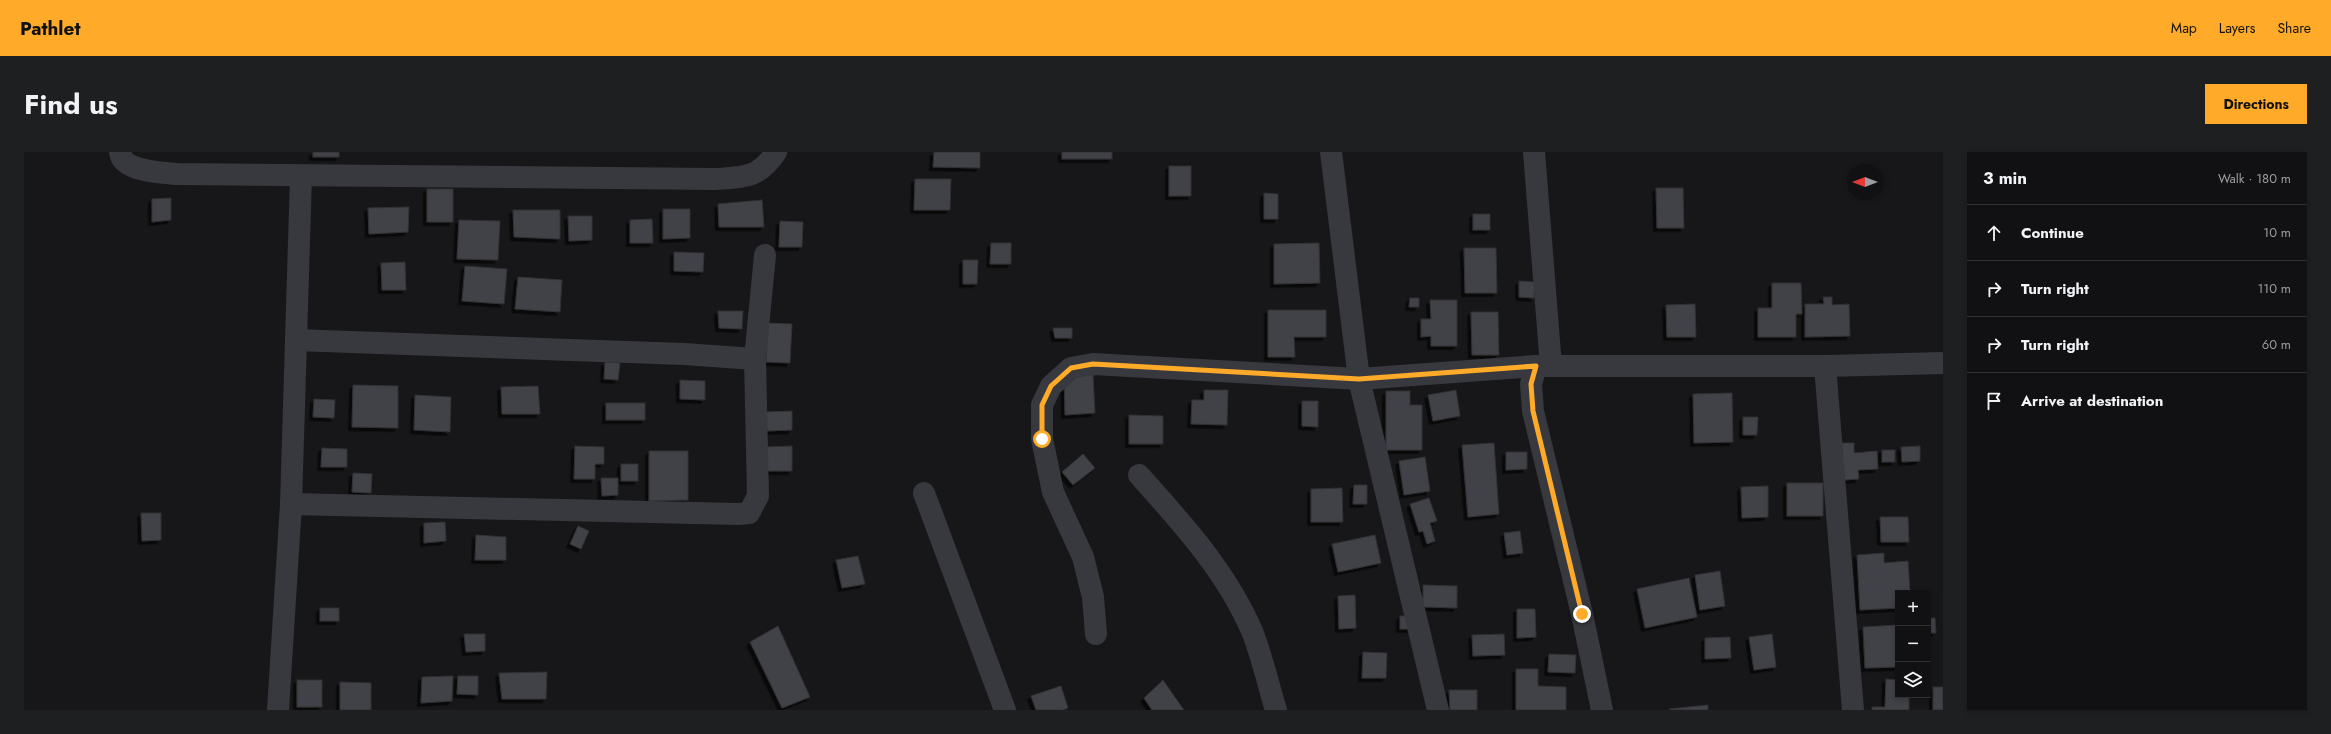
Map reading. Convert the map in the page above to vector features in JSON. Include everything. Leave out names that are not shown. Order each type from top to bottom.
[{"type":"street","points":[[120,152],[120,157],[126,163],[141,169],[170,173],[301,176],[716,179],[744,177],[758,172],[776,152]]},
{"type":"street","points":[[1331,152],[1359,379],[1438,710]]},
{"type":"street","points":[[1534,152],[1543,366],[1531,384],[1533,411],[1582,614],[1602,710]]},
{"type":"street","points":[[278,710],[291,504],[301,176]]},
{"type":"street","points":[[291,504],[739,514],[749,512],[758,496],[755,359],[765,255]]},
{"type":"street","points":[[296,340],[684,354],[755,359]]},
{"type":"street","points":[[1096,634],[1093,597],[1083,557],[1053,492],[1042,439],[1042,405],[1051,386],[1071,368],[1093,364],[1359,379],[1543,366],[1825,366],[1943,363]]},
{"type":"street","points":[[1825,366],[1853,710]]},
{"type":"street","points":[[1139,475],[1187,530],[1223,576],[1252,631],[1276,710]]},
{"type":"street","points":[[924,493],[1005,710]]},
{"type":"building","points":[[313,152],[339,152],[339,157],[313,157]]},
{"type":"building","points":[[934,152],[980,152],[980,168],[933,167]]},
{"type":"building","points":[[1062,152],[1112,152],[1112,159],[1062,159]]},
{"type":"building","points":[[1169,166],[1191,166],[1191,196],[1169,196]]},
{"type":"building","points":[[915,179],[951,179],[950,210],[914,210]]},
{"type":"building","points":[[1656,188],[1683,188],[1684,228],[1657,228]]},
{"type":"building","points":[[427,189],[453,189],[453,222],[427,222]]},
{"type":"building","points":[[1264,193],[1278,194],[1278,219],[1264,219]]},
{"type":"building","points":[[171,198],[171,220],[152,222],[152,199]]},
{"type":"building","points":[[762,200],[764,227],[719,227],[718,204]]},
{"type":"building","points":[[409,207],[408,232],[369,234],[368,208]]},
{"type":"building","points":[[663,209],[690,209],[690,238],[663,239]]},
{"type":"building","points":[[513,210],[560,210],[560,239],[514,237]]},
{"type":"building","points":[[1473,214],[1490,214],[1490,230],[1473,230]]},
{"type":"building","points":[[568,216],[592,216],[592,240],[569,241]]},
{"type":"building","points":[[652,219],[653,243],[630,243],[630,220]]},
{"type":"building","points":[[459,220],[500,221],[498,260],[457,259]]},
{"type":"building","points":[[780,221],[803,222],[802,247],[779,247]]},
{"type":"building","points":[[991,243],[1011,243],[1011,264],[990,264]]},
{"type":"building","points":[[1319,243],[1320,283],[1274,284],[1274,244]]},
{"type":"building","points":[[1464,248],[1496,248],[1497,293],[1465,293]]},
{"type":"building","points":[[674,252],[704,253],[703,272],[674,271]]},
{"type":"building","points":[[963,260],[978,260],[977,284],[963,284]]},
{"type":"building","points":[[405,262],[406,290],[382,290],[381,263]]},
{"type":"building","points":[[465,266],[507,269],[504,304],[462,301]]},
{"type":"building","points":[[518,277],[562,280],[560,312],[515,309]]},
{"type":"building","points":[[1519,281],[1535,282],[1534,298],[1519,297]]},
{"type":"building","points":[[1772,283],[1801,283],[1802,314],[1796,314],[1796,337],[1758,337],[1758,308],[1772,308]]},
{"type":"building","points":[[1823,297],[1832,297],[1832,305],[1849,304],[1850,336],[1805,337],[1805,304],[1824,304]]},
{"type":"building","points":[[1410,298],[1419,298],[1419,307],[1409,307]]},
{"type":"building","points":[[1430,300],[1457,300],[1457,346],[1431,346],[1431,336],[1421,337],[1421,319],[1431,319]]},
{"type":"building","points":[[1695,304],[1696,337],[1667,337],[1666,305]]},
{"type":"building","points":[[1268,310],[1326,310],[1326,337],[1294,337],[1295,357],[1268,357]]},
{"type":"building","points":[[718,311],[743,311],[742,329],[719,328]]},
{"type":"building","points":[[1471,312],[1498,312],[1499,355],[1472,355]]},
{"type":"building","points":[[768,323],[792,324],[790,363],[766,362]]},
{"type":"building","points":[[1053,328],[1072,328],[1072,338],[1055,338]]},
{"type":"building","points":[[605,362],[620,363],[618,380],[604,379]]},
{"type":"building","points":[[1093,374],[1095,413],[1065,415],[1064,375]]},
{"type":"building","points":[[680,380],[705,381],[705,400],[680,399]]},
{"type":"building","points":[[353,385],[398,386],[398,428],[352,427]]},
{"type":"building","points":[[538,386],[540,414],[502,414],[501,387]]},
{"type":"building","points":[[1204,390],[1228,390],[1227,425],[1191,424],[1192,400],[1204,400]]},
{"type":"building","points":[[1456,390],[1460,416],[1433,421],[1428,395]]},
{"type":"building","points":[[1386,391],[1410,391],[1410,405],[1422,405],[1422,450],[1386,450]]},
{"type":"building","points":[[1732,393],[1733,442],[1694,443],[1693,394]]},
{"type":"building","points":[[415,395],[451,397],[450,432],[414,430]]},
{"type":"building","points":[[314,399],[335,400],[334,418],[313,417]]},
{"type":"building","points":[[1302,401],[1318,401],[1318,427],[1302,426]]},
{"type":"building","points":[[606,403],[645,403],[645,420],[606,420]]},
{"type":"building","points":[[792,411],[792,430],[765,431],[765,412]]},
{"type":"building","points":[[1129,415],[1163,416],[1163,444],[1129,444]]},
{"type":"building","points":[[1743,417],[1758,417],[1757,435],[1743,435]]},
{"type":"building","points":[[1494,443],[1499,514],[1468,517],[1462,445]]},
{"type":"building","points":[[1841,443],[1854,443],[1854,453],[1877,451],[1878,469],[1858,470],[1859,479],[1844,480]]},
{"type":"building","points":[[575,446],[604,447],[604,464],[595,464],[595,479],[574,479]]},
{"type":"building","points":[[792,446],[792,471],[766,471],[765,447]]},
{"type":"building","points":[[1920,446],[1920,461],[1902,462],[1901,447]]},
{"type":"building","points":[[322,448],[347,449],[347,467],[321,467]]},
{"type":"building","points":[[1882,450],[1895,450],[1895,462],[1882,462]]},
{"type":"building","points":[[649,451],[688,451],[688,500],[649,501]]},
{"type":"building","points":[[1506,452],[1527,452],[1527,469],[1506,470]]},
{"type":"building","points":[[1083,454],[1095,468],[1073,485],[1062,472]]},
{"type":"building","points":[[1425,457],[1430,491],[1404,495],[1399,461]]},
{"type":"building","points":[[621,464],[638,464],[638,481],[621,481]]},
{"type":"building","points":[[353,473],[372,474],[371,493],[352,492]]},
{"type":"building","points":[[601,478],[618,478],[618,495],[602,496]]},
{"type":"building","points":[[1787,483],[1823,483],[1823,516],[1787,516]]},
{"type":"building","points":[[1354,485],[1367,485],[1367,504],[1353,504]]},
{"type":"building","points":[[1768,486],[1768,517],[1742,518],[1741,487]]},
{"type":"building","points":[[1342,488],[1343,522],[1311,522],[1311,489]]},
{"type":"building","points":[[1429,498],[1437,521],[1430,523],[1435,541],[1427,544],[1423,531],[1419,532],[1410,504]]},
{"type":"building","points":[[141,513],[161,513],[161,540],[142,541]]},
{"type":"building","points":[[1880,517],[1908,517],[1909,542],[1881,542]]},
{"type":"building","points":[[445,522],[446,541],[424,543],[424,523]]},
{"type":"building","points":[[578,526],[589,531],[581,549],[570,544]]},
{"type":"building","points":[[1520,531],[1523,553],[1507,555],[1504,533]]},
{"type":"building","points":[[476,535],[506,537],[506,560],[475,560]]},
{"type":"building","points":[[1375,535],[1381,563],[1338,572],[1332,544]]},
{"type":"building","points":[[1884,553],[1884,563],[1908,561],[1910,590],[1895,590],[1895,608],[1860,610],[1857,555]]},
{"type":"building","points":[[858,556],[865,584],[842,588],[836,560]]},
{"type":"building","points":[[1720,571],[1725,606],[1700,610],[1695,575]]},
{"type":"building","points":[[1689,578],[1697,617],[1645,628],[1637,589]]},
{"type":"building","points":[[1423,585],[1457,586],[1457,608],[1423,607]]},
{"type":"building","points":[[1355,595],[1356,628],[1339,629],[1338,596]]},
{"type":"building","points":[[320,608],[339,608],[339,621],[320,621]]},
{"type":"building","points":[[1517,609],[1535,609],[1536,637],[1517,638]]},
{"type":"building","points":[[1400,616],[1410,616],[1410,629],[1400,629]]},
{"type":"building","points":[[1931,618],[1935,618],[1936,633],[1931,633]]},
{"type":"building","points":[[1895,625],[1895,667],[1865,668],[1863,627]]},
{"type":"building","points":[[778,626],[810,697],[782,708],[750,642]]},
{"type":"building","points":[[464,634],[485,634],[485,651],[466,652]]},
{"type":"building","points":[[1504,634],[1505,655],[1473,656],[1472,635]]},
{"type":"building","points":[[1772,634],[1776,667],[1754,670],[1749,637]]},
{"type":"building","points":[[1730,637],[1731,658],[1705,659],[1705,638]]},
{"type":"building","points":[[1363,652],[1387,653],[1386,678],[1362,678]]},
{"type":"building","points":[[1549,654],[1576,655],[1575,673],[1548,672]]},
{"type":"building","points":[[1516,669],[1538,669],[1538,686],[1566,687],[1566,710],[1516,710]]},
{"type":"building","points":[[547,672],[546,699],[502,699],[499,673]]},
{"type":"building","points":[[453,676],[452,701],[421,703],[422,677]]},
{"type":"building","points":[[458,676],[478,676],[478,695],[457,694]]},
{"type":"building","points":[[1886,679],[1895,680],[1895,698],[1909,698],[1909,710],[1872,710],[1872,707],[1885,707]]},
{"type":"building","points":[[297,680],[322,680],[322,707],[297,707]]},
{"type":"building","points":[[1163,680],[1184,710],[1152,710],[1144,698]]},
{"type":"building","points":[[340,682],[371,683],[371,710],[340,710]]},
{"type":"building","points":[[1061,686],[1068,708],[1063,710],[1036,710],[1031,696]]},
{"type":"building","points":[[1933,687],[1943,687],[1943,710],[1933,710]]},
{"type":"building","points":[[1449,690],[1477,690],[1477,710],[1450,710]]},
{"type":"building","points":[[1708,705],[1708,710],[1669,710],[1669,709]]},
{"type":"route","points":[[1042,439],[1042,405],[1051,386],[1071,368],[1093,364],[1359,379],[1536,366],[1531,384],[1533,411],[1582,614]]}]
